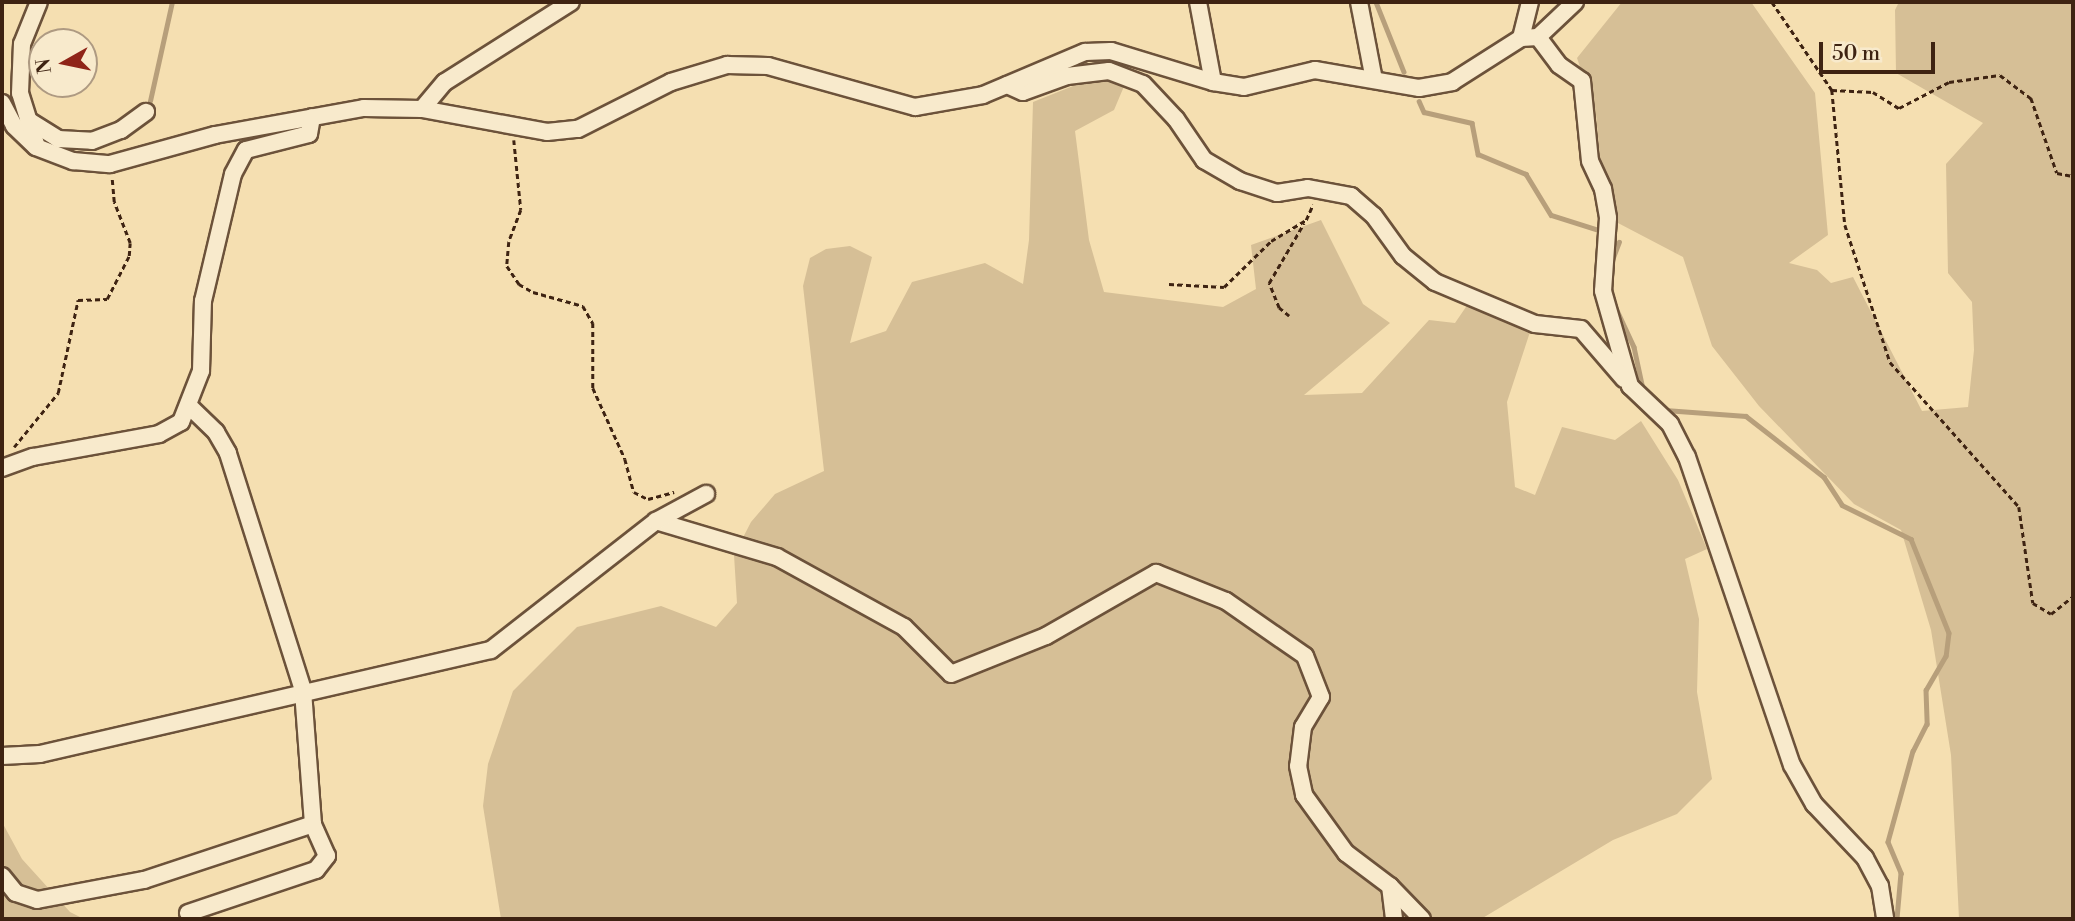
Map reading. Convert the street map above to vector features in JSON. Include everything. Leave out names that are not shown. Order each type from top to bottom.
[{"type":"street","points":[[36,147],[20,93],[22,44],[39,2]]},
{"type":"street","points":[[422,109],[445,82],[571,2]]},
{"type":"street","points":[[1198,2],[1213,82]]},
{"type":"street","points":[[1359,2],[1374,80]]},
{"type":"street","points":[[1521,38],[1530,2]]},
{"type":"street","points":[[2,103],[14,126],[36,147],[73,161],[110,164],[215,135],[364,108],[422,109],[547,132],[578,128],[671,82],[727,65],[768,66],[915,107],[984,95],[1085,52],[1111,51],[1213,82],[1244,86],[1315,70],[1419,88],[1452,82],[1521,38],[1538,37],[1575,2]]},
{"type":"street","points":[[1538,37],[1559,65],[1582,81],[1590,161],[1603,189],[1608,218],[1603,291],[1630,386]]},
{"type":"street","points":[[1007,85],[1023,92],[1067,76],[1109,71],[1143,84],[1176,119],[1203,160],[1240,181],[1277,193],[1308,188],[1351,196],[1374,216],[1403,256],[1435,282],[1535,324],[1581,329],[1630,386],[1670,424],[1687,457],[1792,765],[1814,804],[1865,858],[1880,886],[1885,919]]},
{"type":"street","points":[[28,120],[58,139],[92,141],[121,130],[146,112]]},
{"type":"street","points":[[5,467],[159,433],[181,422],[190,407],[201,371],[203,301],[233,174],[246,150],[309,134],[312,117]]},
{"type":"street","points":[[188,913],[316,870],[327,856],[313,824],[303,690],[229,453],[216,432],[190,407]]},
{"type":"street","points":[[2,756],[40,754],[303,690],[491,650],[656,521],[706,494]]},
{"type":"street","points":[[656,521],[777,557],[904,628],[951,674],[1046,636],[1157,573],[1226,601],[1305,656],[1321,697],[1303,727],[1298,766],[1304,795],[1346,853],[1390,886],[1422,919]]},
{"type":"street","points":[[2,876],[16,893],[37,900],[144,880],[313,824]]},
{"type":"street","points":[[1390,886],[1394,919]]},
{"type":"path","points":[[1772,2],[1832,90],[1845,225],[1890,362],[2019,507],[2033,603],[2051,614],[2073,596]]},
{"type":"path","points":[[1832,90],[1873,92],[1899,108],[1949,82],[2000,75],[2031,98],[2057,173],[2073,176]]},
{"type":"path","points":[[512,127],[520,167],[521,210],[509,242],[507,266],[519,284],[533,292],[583,306],[593,323],[593,388],[625,459],[634,492],[648,499],[674,492],[706,494]]},
{"type":"path","points":[[5,467],[11,451],[58,393],[78,300],[107,299],[129,256],[130,243],[114,202],[110,164]]},
{"type":"path","points":[[1289,316],[1279,308],[1269,283],[1306,220],[1313,203],[1307,201]]},
{"type":"path","points":[[1169,284],[1224,287],[1271,241],[1306,220]]},
{"type":"shaded area","points":[[1622,2],[1751,2],[1815,93],[1828,235],[1789,263],[1817,270],[1831,283],[1853,277],[1922,411],[1968,407],[1974,350],[1972,302],[1948,273],[1946,164],[1983,123],[1896,73],[1895,10],[1899,2],[2073,2],[2073,919],[1959,919],[1951,755],[1931,630],[1901,530],[1854,504],[1759,406],[1712,346],[1683,257],[1618,223],[1600,158],[1596,114],[1577,58]]},
{"type":"shaded area","points":[[1098,76],[1125,84],[1114,110],[1075,131],[1089,240],[1104,292],[1223,307],[1256,289],[1251,245],[1321,220],[1363,304],[1390,323],[1304,395],[1362,393],[1429,320],[1455,323],[1468,304],[1530,332],[1507,402],[1515,487],[1535,495],[1562,427],[1615,440],[1641,421],[1678,480],[1707,549],[1685,559],[1699,619],[1697,692],[1712,779],[1677,814],[1613,840],[1481,919],[501,919],[483,806],[488,764],[513,691],[577,627],[661,606],[716,627],[737,603],[734,555],[751,522],[775,494],[824,471],[803,286],[810,258],[826,249],[850,246],[872,257],[850,343],[886,331],[912,282],[985,263],[1023,284],[1029,240],[1033,102]]},
{"type":"shaded area","points":[[2,822],[22,859],[70,912],[84,919],[2,919]]},
{"type":"waterway","points":[[150,101],[172,2]]},
{"type":"waterway","points":[[1376,2],[1404,72]]},
{"type":"waterway","points":[[1419,101],[1424,112],[1472,123],[1478,154],[1526,174],[1551,215],[1599,230]]},
{"type":"waterway","points":[[1612,260],[1619,242]]},
{"type":"waterway","points":[[1615,306],[1634,347],[1643,389]]},
{"type":"waterway","points":[[1665,410],[1746,416],[1824,477],[1842,505],[1911,539],[1949,633],[1946,656],[1926,690],[1927,724],[1913,751],[1888,842],[1901,873],[1897,919]]}]
